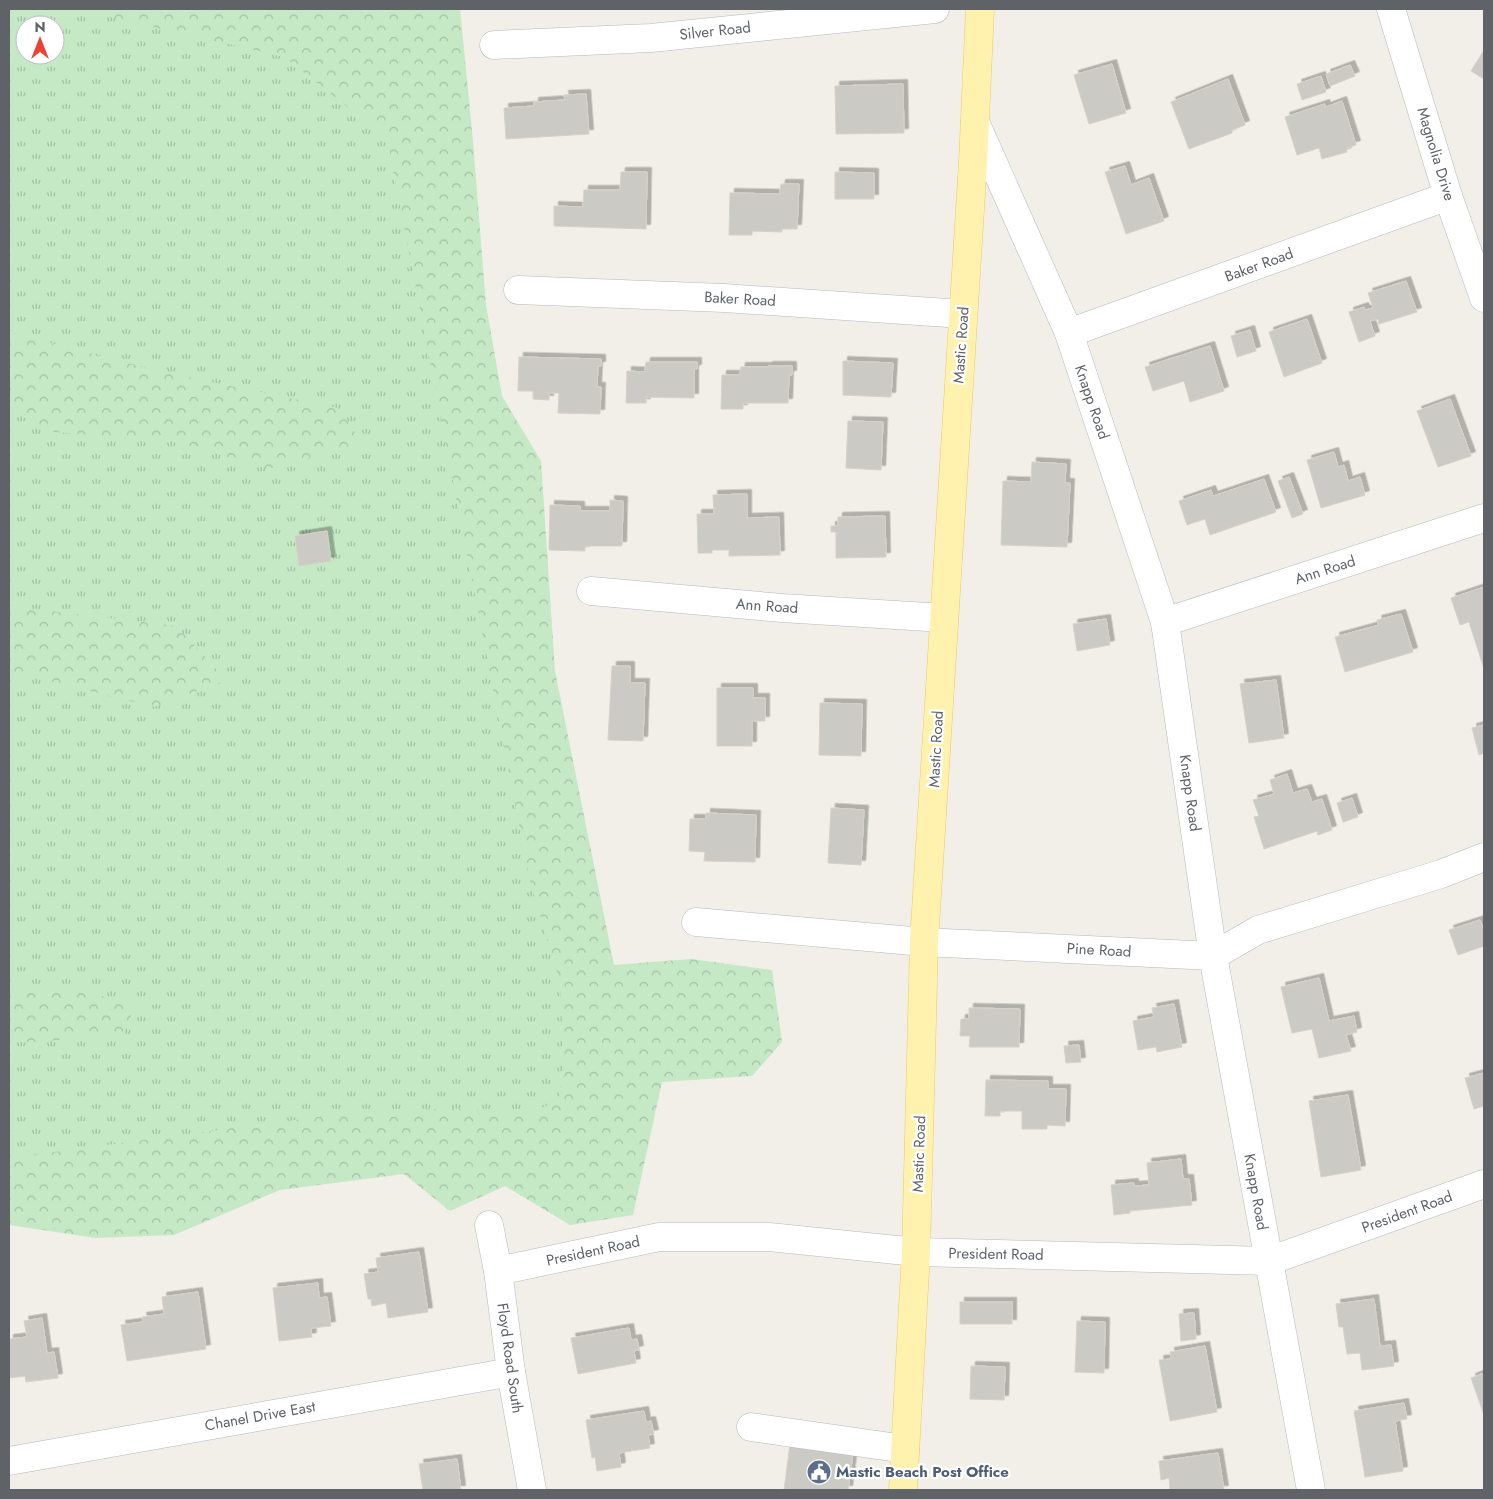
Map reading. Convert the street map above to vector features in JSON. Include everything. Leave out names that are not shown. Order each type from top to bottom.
[{"type":"main road","name":"Mastic Road","points":[[903,1490],[916,1252],[924,942],[975,122],[980,9]]},
{"type":"street","name":"Silver Road","points":[[494,45],[651,38],[935,9]]},
{"type":"street","name":"Magnolia Drive","points":[[1391,9],[1448,196],[1484,298]]},
{"type":"street","name":"Knapp Road","points":[[975,122],[1069,333],[1166,622],[1213,956],[1311,1490]]},
{"type":"street","name":"Baker Road","points":[[1069,333],[1448,196]]},
{"type":"street","name":"Baker Road","points":[[518,290],[724,298],[963,314]]},
{"type":"street","name":"Ann Road","points":[[1166,622],[1484,518]]},
{"type":"street","name":"Ann Road","points":[[591,591],[782,608],[944,618]]},
{"type":"street","points":[[1213,956],[1258,930],[1441,874],[1484,857]]},
{"type":"street","name":"Pine Road","points":[[696,922],[924,942],[1213,956]]},
{"type":"street","name":"President Road","points":[[498,1271],[659,1236],[769,1238],[916,1252],[1269,1261],[1484,1184]]},
{"type":"street","name":"Floyd Road South","points":[[489,1225],[498,1271],[511,1372],[532,1490]]},
{"type":"street","name":"Chanel Drive East","points":[[9,1461],[511,1372]]},
{"type":"street","points":[[751,1428],[866,1442],[905,1449]]},
{"type":"green space","points":[[9,9],[427,9],[605,1117],[9,1223]]},
{"type":"green space","points":[[103,9],[329,9],[353,16],[358,9],[460,9],[486,305],[502,396],[541,461],[555,671],[614,965],[691,959],[772,970],[782,1042],[752,1076],[662,1082],[633,1215],[570,1225],[505,1186],[450,1211],[404,1174],[280,1190],[174,1235],[96,1238],[9,1225],[9,1158],[317,1117],[450,1108],[527,1113],[558,1102],[564,1067],[560,983],[530,881],[387,138],[284,57],[92,13]]},
{"type":"green space","points":[[9,332],[158,371],[338,408],[363,444],[268,469],[173,441],[53,432],[9,410]]},
{"type":"green space","points":[[9,606],[176,626],[227,680],[154,707],[9,671]]},
{"type":"green space","points":[[38,987],[89,992],[135,1006],[124,1034],[36,1042],[9,1042],[9,988]]},
{"type":"building","points":[[1484,50],[1484,79],[1471,71]]},
{"type":"building","points":[[1112,64],[1126,113],[1089,124],[1074,75]]},
{"type":"building","points":[[1350,65],[1355,76],[1330,86],[1326,74]]},
{"type":"building","points":[[1321,76],[1326,92],[1302,100],[1297,84]]},
{"type":"building","points":[[1228,79],[1245,125],[1232,130],[1232,133],[1189,149],[1171,102]]},
{"type":"building","points":[[903,84],[904,133],[836,134],[835,86]]},
{"type":"building","points":[[586,94],[589,134],[506,139],[504,108],[534,106],[534,102],[565,100],[564,95]]},
{"type":"building","points":[[1342,101],[1356,145],[1346,148],[1347,152],[1322,159],[1319,148],[1297,155],[1285,117],[1325,104],[1326,107]]},
{"type":"building","points":[[1125,166],[1131,185],[1149,178],[1164,221],[1126,234],[1105,172]]},
{"type":"building","points":[[621,172],[647,172],[646,229],[554,226],[554,206],[583,207],[584,190],[620,190]]},
{"type":"building","points":[[835,172],[874,173],[874,199],[835,199]]},
{"type":"building","points":[[781,184],[799,184],[797,229],[782,229],[782,232],[752,231],[752,235],[729,235],[730,193],[780,194]]},
{"type":"building","points":[[1406,281],[1417,312],[1379,324],[1378,319],[1370,321],[1375,336],[1359,342],[1349,312],[1364,307],[1365,310],[1373,308],[1368,293]]},
{"type":"building","points":[[1307,319],[1322,363],[1284,377],[1269,332]]},
{"type":"building","points":[[1250,330],[1256,351],[1237,357],[1231,336]]},
{"type":"building","points":[[1210,346],[1224,391],[1190,402],[1184,381],[1153,391],[1145,367]]},
{"type":"building","points":[[519,357],[601,359],[601,366],[598,366],[597,387],[601,387],[600,414],[558,413],[559,393],[549,393],[549,400],[533,399],[533,391],[518,391]]},
{"type":"building","points":[[843,361],[893,363],[891,397],[843,395]]},
{"type":"building","points":[[646,362],[697,362],[697,369],[694,369],[694,398],[646,397],[646,403],[626,403],[627,371],[645,372]]},
{"type":"building","points":[[792,366],[792,375],[789,375],[788,403],[743,403],[743,409],[721,409],[722,375],[740,375],[741,367]]},
{"type":"building","points":[[1450,399],[1471,456],[1438,467],[1417,411]]},
{"type":"building","points":[[848,421],[883,422],[881,470],[846,468]]},
{"type":"building","points":[[1334,452],[1338,467],[1344,465],[1348,481],[1360,477],[1365,495],[1321,508],[1307,460]]},
{"type":"building","points":[[1032,462],[1066,464],[1065,483],[1070,483],[1067,547],[1001,545],[1003,481],[1031,482]]},
{"type":"building","points":[[1289,477],[1303,514],[1292,518],[1278,481]]},
{"type":"building","points":[[1264,479],[1276,512],[1210,535],[1205,519],[1187,525],[1179,501],[1211,490],[1213,496]]},
{"type":"building","points":[[747,494],[747,518],[779,517],[780,555],[729,556],[729,550],[712,550],[712,553],[698,553],[697,514],[714,514],[713,495]]},
{"type":"building","points":[[610,500],[623,501],[622,546],[585,546],[585,551],[549,550],[550,505],[580,506],[580,511],[610,511]]},
{"type":"building","points":[[885,516],[886,557],[836,558],[836,532],[831,532],[831,526],[838,526],[838,517]]},
{"type":"building","points":[[327,531],[331,561],[299,566],[295,536]]},
{"type":"building","points":[[1484,587],[1484,669],[1469,622],[1460,625],[1451,598]]},
{"type":"building","points":[[1401,614],[1413,652],[1345,672],[1335,637],[1379,625],[1377,620]]},
{"type":"building","points":[[1106,619],[1110,645],[1077,651],[1073,624]]},
{"type":"building","points":[[612,666],[630,666],[630,683],[645,683],[643,741],[608,740]]},
{"type":"building","points":[[1276,680],[1284,738],[1249,743],[1240,684]]},
{"type":"building","points":[[717,688],[753,688],[753,698],[765,698],[765,721],[752,721],[752,746],[717,746]]},
{"type":"building","points":[[820,703],[862,704],[861,756],[819,755]]},
{"type":"building","points":[[1484,725],[1484,753],[1479,755],[1472,728]]},
{"type":"building","points":[[1287,774],[1293,793],[1307,789],[1312,802],[1322,799],[1332,830],[1318,835],[1317,831],[1264,849],[1254,817],[1259,816],[1253,800],[1274,794],[1270,780]]},
{"type":"building","points":[[1352,798],[1358,817],[1343,822],[1337,803]]},
{"type":"building","points":[[831,808],[864,810],[861,865],[828,863]]},
{"type":"building","points":[[706,813],[756,815],[755,862],[704,861],[705,852],[689,851],[690,819],[706,819]]},
{"type":"building","points":[[1480,920],[1484,931],[1484,946],[1458,955],[1449,930]]},
{"type":"building","points":[[1319,978],[1329,1021],[1354,1016],[1357,1032],[1346,1035],[1351,1051],[1319,1058],[1312,1029],[1292,1033],[1281,987]]},
{"type":"building","points":[[1174,1004],[1182,1047],[1157,1052],[1156,1047],[1138,1050],[1133,1021],[1154,1017],[1152,1008]]},
{"type":"building","points":[[969,1008],[1020,1009],[1019,1047],[969,1047],[970,1036],[960,1036],[961,1019],[969,1019]]},
{"type":"building","points":[[1079,1045],[1081,1062],[1066,1063],[1064,1046]]},
{"type":"building","points":[[1484,1073],[1484,1106],[1474,1109],[1465,1078]]},
{"type":"building","points":[[986,1080],[1048,1081],[1048,1089],[1066,1089],[1065,1126],[1047,1125],[1047,1129],[1022,1129],[1022,1111],[1000,1111],[1000,1116],[985,1116]]},
{"type":"building","points":[[1348,1095],[1361,1170],[1321,1177],[1309,1101]]},
{"type":"building","points":[[1181,1159],[1183,1179],[1189,1179],[1192,1205],[1130,1211],[1130,1213],[1114,1215],[1111,1185],[1134,1183],[1134,1186],[1149,1185],[1147,1163]]},
{"type":"building","points":[[419,1252],[428,1312],[388,1318],[386,1303],[372,1306],[371,1299],[368,1299],[364,1274],[378,1272],[376,1258]]},
{"type":"building","points":[[318,1283],[319,1298],[327,1297],[331,1326],[311,1328],[312,1337],[279,1341],[273,1288]]},
{"type":"building","points":[[198,1292],[206,1349],[127,1361],[121,1325],[143,1322],[142,1317],[164,1314],[162,1297]]},
{"type":"building","points":[[1374,1299],[1380,1346],[1391,1345],[1394,1366],[1362,1370],[1360,1353],[1347,1354],[1343,1327],[1339,1327],[1336,1304]]},
{"type":"building","points":[[960,1302],[1012,1302],[1012,1324],[960,1324]]},
{"type":"building","points":[[1194,1313],[1196,1339],[1181,1341],[1179,1314]]},
{"type":"building","points":[[42,1318],[47,1353],[54,1352],[58,1378],[26,1382],[25,1376],[9,1378],[9,1339],[27,1337],[24,1321]]},
{"type":"building","points":[[1077,1321],[1105,1322],[1104,1373],[1075,1372]]},
{"type":"building","points":[[629,1328],[631,1340],[637,1339],[639,1350],[634,1351],[636,1363],[578,1374],[571,1338]]},
{"type":"building","points":[[1205,1346],[1217,1412],[1170,1421],[1159,1360],[1171,1359],[1170,1352]]},
{"type":"building","points":[[971,1366],[1005,1367],[1004,1400],[970,1399]]},
{"type":"building","points":[[1484,1373],[1484,1415],[1471,1378]]},
{"type":"building","points":[[1404,1403],[1407,1419],[1395,1421],[1403,1471],[1365,1477],[1354,1411]]},
{"type":"building","points":[[644,1411],[646,1422],[651,1421],[654,1434],[648,1435],[650,1448],[619,1453],[621,1467],[597,1471],[595,1457],[592,1458],[586,1420]]},
{"type":"building","name":"Mastic Beach Post Office","points":[[790,1444],[853,1453],[848,1490],[784,1490]]},
{"type":"building","points":[[1218,1453],[1224,1490],[1170,1490],[1169,1478],[1161,1480],[1159,1461]]},
{"type":"building","points":[[457,1459],[461,1490],[423,1490],[419,1464]]},
{"type":"place","name":"Mastic Beach Post Office","points":[[819,1472]]}]
